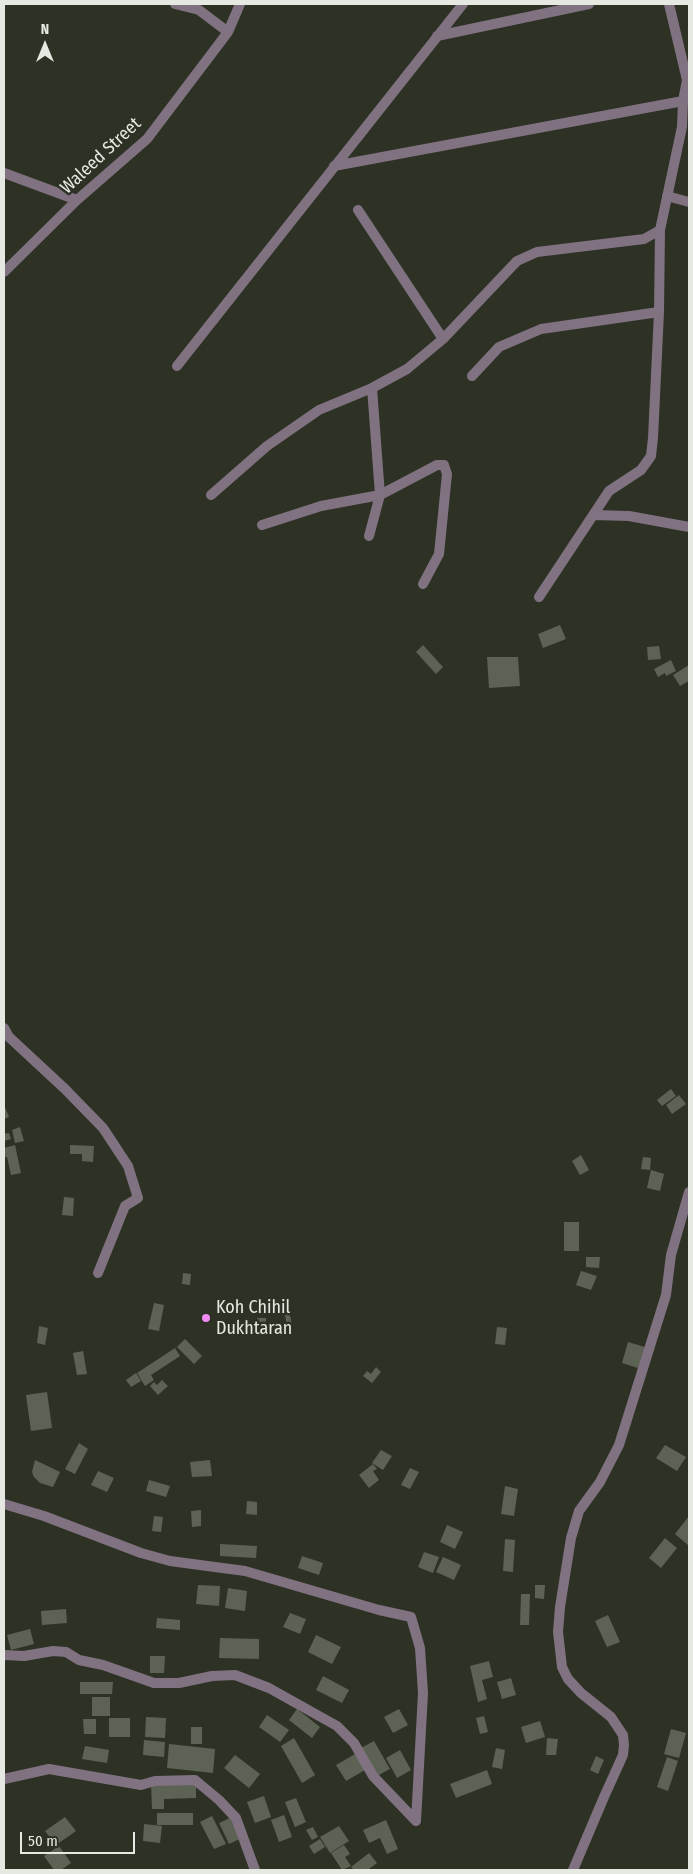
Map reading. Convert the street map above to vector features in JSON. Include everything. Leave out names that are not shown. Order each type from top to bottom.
[{"type":"street","points":[[175,4],[199,10],[228,32]]},
{"type":"street","name":"Waleed Street","points":[[4,272],[77,200],[147,139],[228,32],[240,4]]},
{"type":"street","points":[[178,366],[462,4]]},
{"type":"street","points":[[437,36],[589,4]]},
{"type":"street","points":[[539,598],[609,491],[641,470],[650,456],[654,438],[660,230],[685,128],[683,101],[687,80],[669,4]]},
{"type":"street","points":[[334,166],[683,101]]},
{"type":"street","points":[[4,173],[77,200]]},
{"type":"street","points":[[667,196],[689,202]]},
{"type":"street","points":[[358,210],[443,339]]},
{"type":"street","points":[[211,495],[267,446],[319,410],[372,388],[407,369],[443,339],[517,261],[537,252],[644,239],[660,230]]},
{"type":"street","points":[[472,376],[499,347],[541,330],[659,312]]},
{"type":"street","points":[[369,536],[380,495],[372,388]]},
{"type":"street","points":[[262,525],[321,506],[380,495],[437,465],[444,465],[447,474],[439,554],[422,584]]},
{"type":"street","points":[[594,515],[629,516],[689,527]]},
{"type":"street","points":[[4,1028],[8,1037],[65,1089],[103,1128],[128,1166],[138,1198],[125,1206],[98,1273]]},
{"type":"street","points":[[573,1870],[623,1754],[624,1745],[623,1735],[611,1717],[581,1693],[568,1679],[562,1667],[559,1624],[571,1538],[579,1511],[600,1482],[619,1445],[666,1295],[671,1255],[689,1192]]},
{"type":"street","points":[[4,1504],[44,1516],[141,1553],[170,1561],[244,1571],[379,1610],[410,1617],[420,1648],[423,1693],[416,1821],[372,1776],[354,1743],[337,1726],[269,1688],[235,1675],[212,1676],[179,1683],[154,1683],[103,1665],[79,1660],[66,1652],[53,1651],[24,1656],[4,1655]]},
{"type":"street","points":[[4,1779],[49,1769],[141,1785],[155,1781],[195,1780],[219,1800],[236,1818],[255,1870]]},
{"type":"building","points":[[560,625],[566,639],[543,648],[538,634]]},
{"type":"building","points":[[423,645],[443,667],[436,674],[416,652]]},
{"type":"building","points":[[659,646],[661,659],[648,660],[647,647]]},
{"type":"building","points":[[487,657],[518,657],[520,686],[489,688]]},
{"type":"building","points":[[671,660],[676,671],[666,676],[665,673],[658,677],[654,669]]},
{"type":"building","points":[[689,665],[689,681],[680,686],[673,675]]},
{"type":"building","points":[[671,1089],[676,1096],[662,1106],[657,1100]]},
{"type":"building","points":[[679,1095],[686,1104],[672,1114],[666,1105]]},
{"type":"building","points":[[4,1105],[9,1117],[4,1119]]},
{"type":"building","points":[[20,1127],[24,1141],[15,1143],[12,1130]]},
{"type":"building","points":[[9,1133],[11,1139],[4,1141],[4,1134]]},
{"type":"building","points":[[15,1145],[21,1173],[11,1175],[7,1157],[4,1157],[4,1148]]},
{"type":"building","points":[[70,1145],[94,1146],[93,1162],[82,1161],[82,1154],[70,1154]]},
{"type":"building","points":[[581,1155],[589,1170],[580,1175],[572,1161]]},
{"type":"building","points":[[643,1157],[651,1158],[650,1170],[641,1169]]},
{"type":"building","points":[[651,1170],[664,1174],[660,1191],[647,1188]]},
{"type":"building","points":[[64,1197],[74,1198],[73,1216],[62,1215]]},
{"type":"building","points":[[564,1222],[579,1222],[579,1251],[564,1251]]},
{"type":"building","points":[[586,1257],[600,1257],[599,1268],[586,1267]]},
{"type":"building","points":[[581,1271],[597,1276],[591,1290],[576,1285]]},
{"type":"building","points":[[183,1273],[191,1274],[190,1285],[182,1284]]},
{"type":"building","points":[[154,1303],[164,1305],[159,1331],[148,1329]]},
{"type":"building","points":[[285,1315],[290,1315],[292,1325],[287,1326]]},
{"type":"building","points":[[257,1318],[266,1318],[266,1336],[258,1336]]},
{"type":"building","points":[[39,1326],[48,1328],[45,1345],[37,1343]]},
{"type":"building","points":[[497,1327],[507,1328],[505,1345],[495,1344]]},
{"type":"building","points":[[185,1339],[202,1356],[194,1364],[177,1347]]},
{"type":"building","points":[[628,1342],[645,1347],[638,1368],[622,1363]]},
{"type":"building","points":[[175,1348],[180,1356],[151,1375],[154,1380],[145,1386],[137,1373]]},
{"type":"building","points":[[83,1351],[87,1374],[77,1375],[73,1353]]},
{"type":"building","points":[[376,1367],[381,1372],[372,1383],[363,1376],[367,1371],[371,1374]]},
{"type":"building","points":[[136,1373],[141,1381],[131,1387],[126,1380]]},
{"type":"building","points":[[162,1380],[168,1386],[158,1395],[150,1386],[154,1382],[157,1385]]},
{"type":"building","points":[[47,1392],[52,1428],[31,1431],[26,1395]]},
{"type":"building","points":[[79,1443],[88,1449],[75,1474],[65,1469]]},
{"type":"building","points":[[665,1445],[686,1457],[677,1471],[656,1458]]},
{"type":"building","points":[[381,1450],[392,1456],[383,1470],[372,1463]]},
{"type":"building","points":[[35,1460],[60,1472],[53,1487],[40,1483],[34,1477],[32,1472]]},
{"type":"building","points":[[210,1460],[212,1476],[192,1477],[190,1462]]},
{"type":"building","points":[[373,1464],[377,1469],[373,1471],[379,1480],[369,1488],[359,1475]]},
{"type":"building","points":[[410,1468],[419,1472],[410,1489],[401,1485]]},
{"type":"building","points":[[98,1471],[114,1478],[107,1492],[91,1485]]},
{"type":"building","points":[[149,1480],[170,1486],[166,1497],[146,1491]]},
{"type":"building","points":[[505,1486],[518,1489],[514,1516],[501,1514]]},
{"type":"building","points":[[247,1501],[257,1502],[257,1515],[246,1514]]},
{"type":"building","points":[[201,1510],[201,1526],[192,1527],[191,1511]]},
{"type":"building","points":[[154,1516],[163,1517],[161,1532],[152,1531]]},
{"type":"building","points":[[689,1516],[689,1546],[675,1534]]},
{"type":"building","points":[[447,1525],[463,1532],[455,1549],[440,1542]]},
{"type":"building","points":[[665,1538],[677,1548],[661,1568],[649,1558]]},
{"type":"building","points":[[505,1539],[515,1540],[513,1572],[503,1571]]},
{"type":"building","points":[[220,1544],[257,1546],[256,1558],[220,1556]]},
{"type":"building","points":[[424,1552],[439,1557],[433,1573],[418,1567]]},
{"type":"building","points":[[302,1556],[323,1563],[319,1575],[298,1568]]},
{"type":"building","points":[[443,1557],[461,1565],[454,1580],[436,1572]]},
{"type":"building","points":[[198,1585],[220,1586],[219,1606],[196,1604]]},
{"type":"building","points":[[535,1585],[545,1585],[544,1599],[535,1598]]},
{"type":"building","points":[[228,1588],[247,1591],[245,1611],[225,1608]]},
{"type":"building","points":[[521,1594],[530,1594],[529,1625],[520,1625]]},
{"type":"building","points":[[66,1609],[67,1623],[42,1625],[41,1611]]},
{"type":"building","points":[[290,1613],[306,1619],[300,1634],[283,1627]]},
{"type":"building","points":[[608,1615],[620,1642],[607,1647],[595,1621]]},
{"type":"building","points":[[157,1618],[180,1620],[180,1630],[156,1628]]},
{"type":"building","points":[[30,1629],[34,1644],[11,1650],[7,1635]]},
{"type":"building","points":[[316,1635],[341,1647],[332,1664],[308,1652]]},
{"type":"building","points":[[220,1638],[259,1639],[259,1659],[219,1658]]},
{"type":"building","points":[[150,1656],[165,1656],[164,1673],[150,1673]]},
{"type":"building","points":[[489,1661],[493,1677],[482,1680],[487,1699],[478,1702],[470,1666]]},
{"type":"building","points":[[323,1676],[349,1690],[342,1703],[316,1690]]},
{"type":"building","points":[[511,1678],[516,1695],[502,1699],[497,1682]]},
{"type":"building","points":[[80,1682],[113,1682],[112,1694],[80,1694]]},
{"type":"building","points":[[92,1697],[110,1697],[110,1716],[92,1716]]},
{"type":"building","points":[[297,1709],[320,1727],[312,1738],[289,1720]]},
{"type":"building","points":[[399,1709],[408,1725],[393,1733],[384,1717]]},
{"type":"building","points":[[267,1715],[289,1730],[280,1742],[259,1727]]},
{"type":"building","points":[[484,1716],[488,1732],[480,1734],[476,1718]]},
{"type":"building","points":[[146,1717],[166,1718],[165,1738],[145,1737]]},
{"type":"building","points":[[109,1718],[130,1718],[130,1737],[109,1737]]},
{"type":"building","points":[[83,1719],[96,1719],[96,1734],[84,1734]]},
{"type":"building","points":[[540,1721],[545,1737],[526,1743],[521,1727]]},
{"type":"building","points":[[191,1727],[202,1727],[202,1744],[191,1744]]},
{"type":"building","points":[[671,1729],[686,1733],[679,1758],[664,1754]]},
{"type":"building","points":[[294,1738],[315,1775],[302,1783],[281,1746]]},
{"type":"building","points":[[547,1738],[558,1739],[556,1755],[546,1755]]},
{"type":"building","points":[[144,1740],[165,1742],[164,1757],[143,1755]]},
{"type":"building","points":[[374,1741],[390,1769],[377,1776],[361,1748]]},
{"type":"building","points":[[169,1744],[215,1749],[213,1773],[167,1768]]},
{"type":"building","points":[[85,1746],[109,1750],[107,1763],[82,1759]]},
{"type":"building","points":[[496,1748],[505,1750],[502,1769],[492,1767]]},
{"type":"building","points":[[400,1750],[411,1770],[397,1778],[386,1758]]},
{"type":"building","points":[[355,1754],[365,1770],[346,1781],[336,1765]]},
{"type":"building","points":[[235,1755],[260,1774],[249,1788],[224,1768]]},
{"type":"building","points":[[596,1756],[604,1760],[598,1774],[590,1770]]},
{"type":"building","points":[[667,1757],[678,1761],[668,1791],[657,1787]]},
{"type":"building","points":[[487,1770],[492,1784],[456,1798],[450,1784]]},
{"type":"building","points":[[196,1782],[196,1798],[164,1799],[164,1809],[152,1809],[151,1783]]},
{"type":"building","points":[[264,1796],[271,1817],[255,1823],[247,1802]]},
{"type":"building","points":[[296,1798],[306,1822],[295,1827],[285,1802]]},
{"type":"building","points":[[157,1813],[193,1813],[193,1825],[157,1825]]},
{"type":"building","points":[[284,1815],[292,1837],[279,1842],[271,1820]]},
{"type":"building","points":[[212,1816],[226,1844],[214,1849],[200,1822]]},
{"type":"building","points":[[65,1817],[76,1831],[56,1845],[45,1831]]},
{"type":"building","points":[[232,1817],[242,1838],[229,1844],[219,1823]]},
{"type":"building","points":[[386,1820],[398,1849],[387,1854],[380,1838],[369,1843],[363,1830]]},
{"type":"building","points":[[144,1824],[162,1826],[160,1843],[143,1841]]},
{"type":"building","points":[[339,1826],[349,1841],[330,1853],[320,1837]]},
{"type":"building","points":[[313,1827],[318,1837],[312,1840],[306,1830]]},
{"type":"building","points":[[320,1839],[325,1847],[314,1854],[309,1846]]},
{"type":"building","points":[[344,1845],[350,1854],[345,1857],[351,1866],[342,1870],[331,1853]]},
{"type":"building","points":[[59,1846],[71,1863],[61,1870],[54,1870],[44,1856]]},
{"type":"building","points":[[369,1853],[377,1863],[370,1870],[354,1870],[351,1867]]},
{"type":"place","name":"Koh Chihil Dukhtaran","points":[[206,1318]]}]
